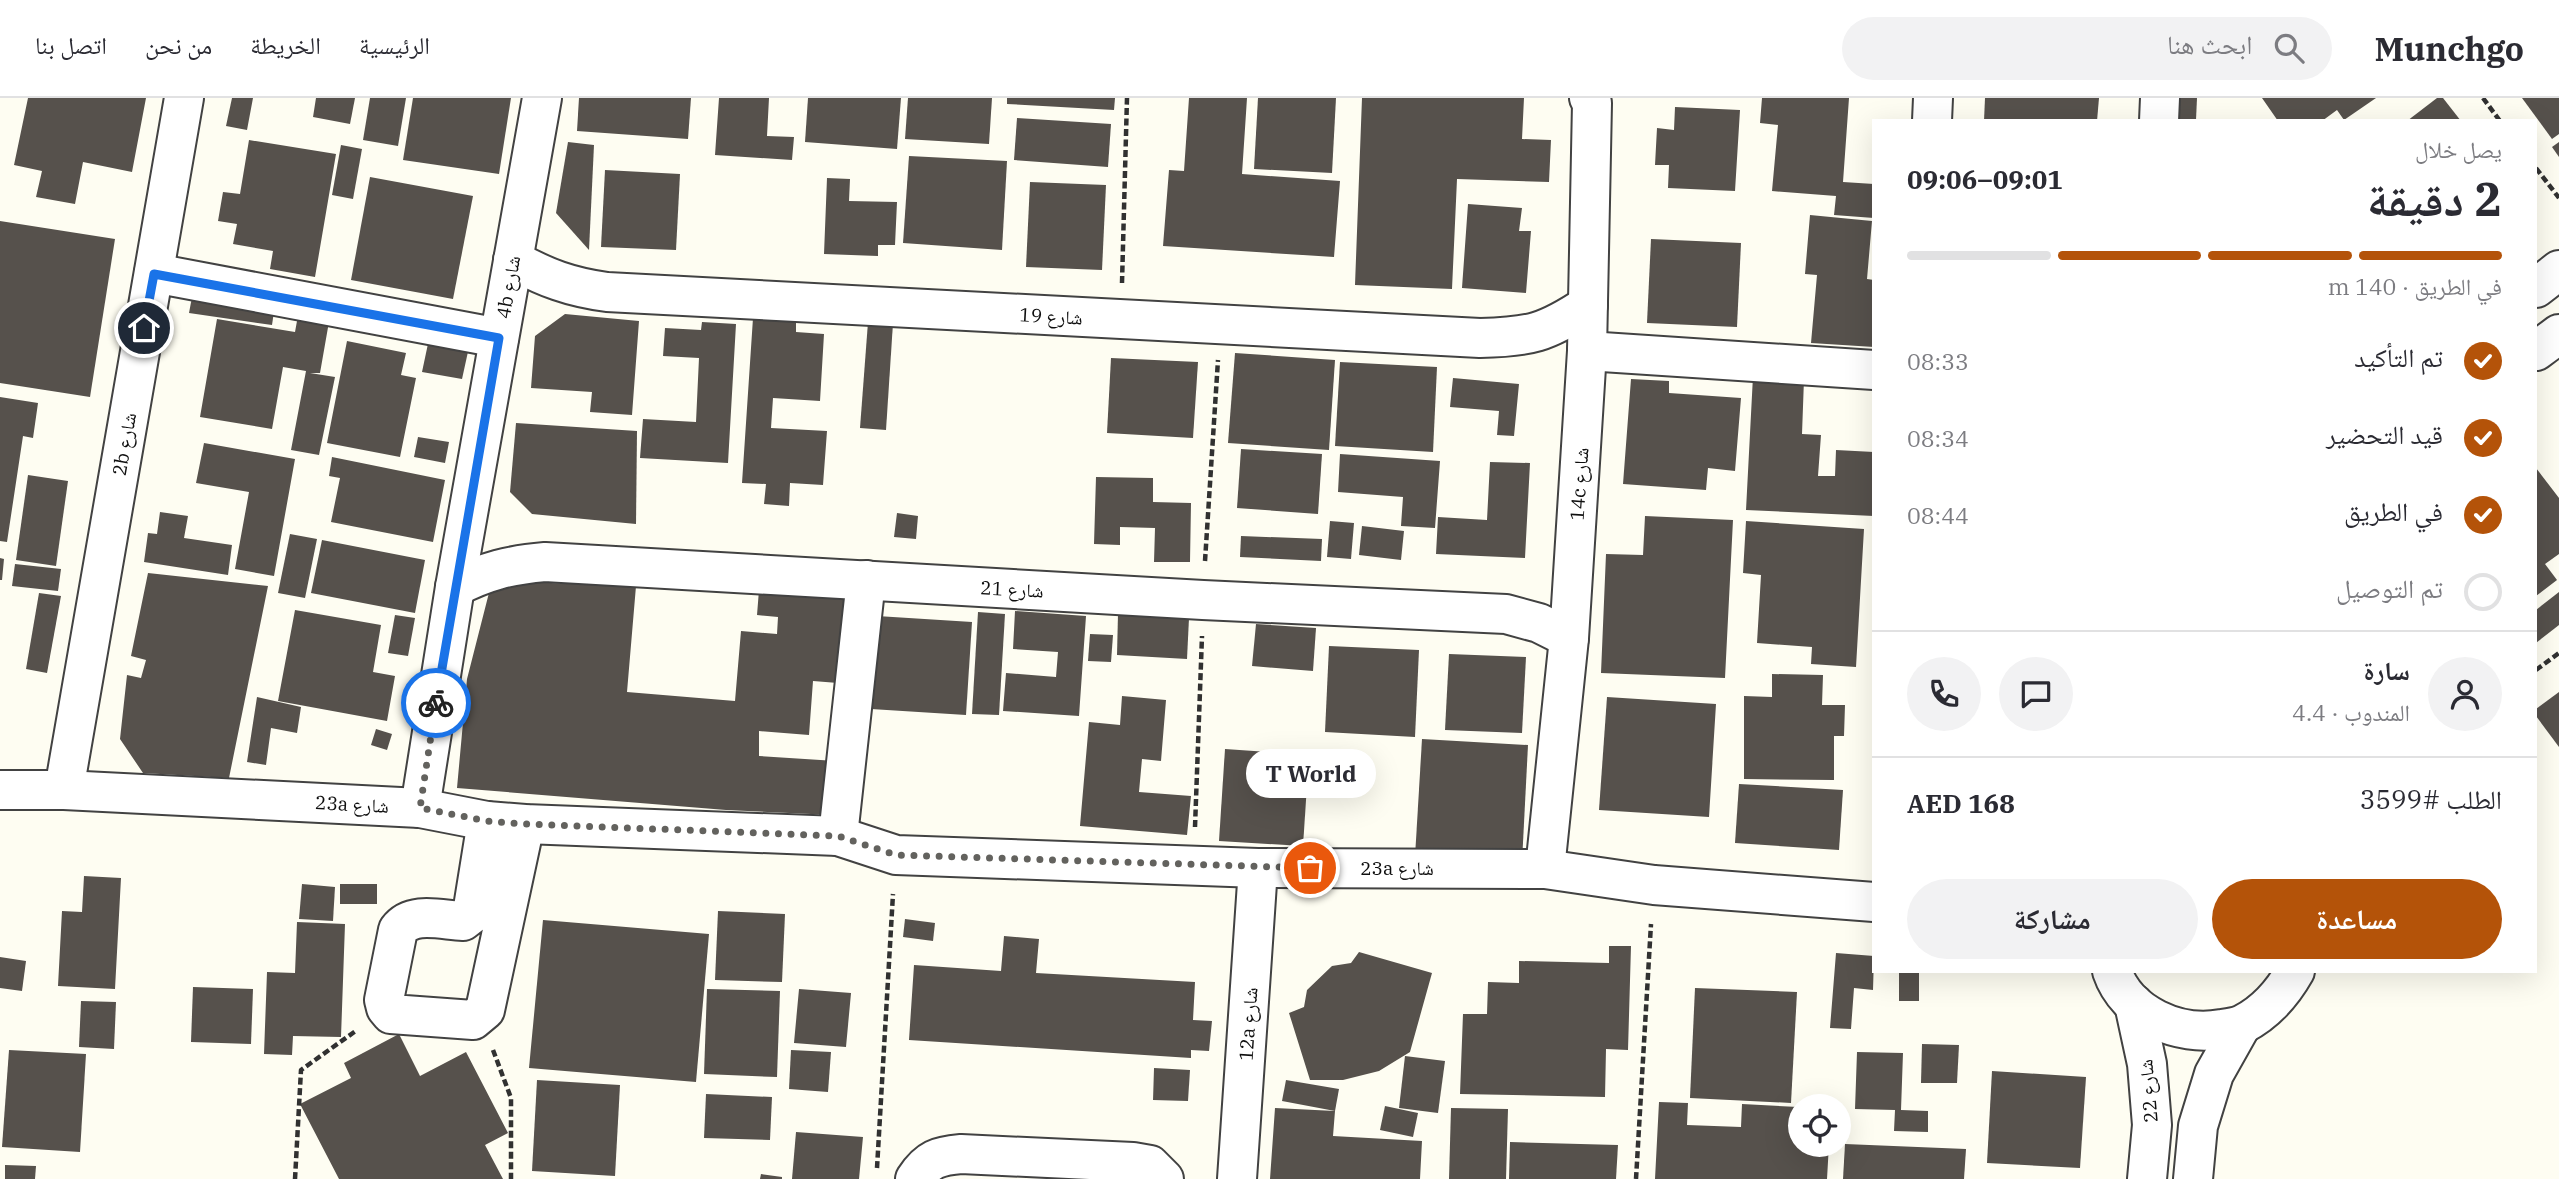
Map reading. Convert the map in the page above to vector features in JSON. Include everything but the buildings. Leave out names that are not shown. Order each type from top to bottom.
[{"type":"street","name":"2b شارع","points":[[64,790],[184,98]]},
{"type":"street","name":"4b شارع","points":[[420,808],[455,587],[542,98]]},
{"type":"street","name":"14c شارع","points":[[1545,869],[1569,638],[1587,351],[1589,98]]},
{"type":"street","points":[[1932,119],[1933,98]]},
{"type":"street","points":[[2159,119],[2160,98]]},
{"type":"street","name":"شارع 19","points":[[513,260],[542,276],[574,288],[607,292],[1480,338],[1519,337],[1557,325],[1588,305]]},
{"type":"street","points":[[2537,287],[2559,270]]},
{"type":"street","points":[[154,274],[499,338]]},
{"type":"street","points":[[1587,351],[1872,370]]},
{"type":"street","name":"شارع 21","points":[[455,587],[481,573],[513,565],[545,562],[1203,600],[1506,614],[1539,622],[1569,638]]},
{"type":"street","points":[[838,836],[866,580]]},
{"type":"street","name":"23a شارع","points":[[0,790],[64,790],[420,808],[487,821],[525,824],[838,836],[896,855],[1258,868],[1545,869],[1654,885],[1872,902]]},
{"type":"street","points":[[487,821],[472,914],[463,921],[412,918],[398,930],[384,1000],[391,1014],[473,1020],[485,1010],[525,824]]},
{"type":"street","name":"12a شارع","points":[[1237,1179],[1258,868]]},
{"type":"street","points":[[2116,980],[2166,1026],[2203,1032],[2241,1026],[2273,1004],[2294,973]]},
{"type":"street","name":"شارع 22","points":[[2116,980],[2147,1064],[2151,1125],[2147,1179]]},
{"type":"street","points":[[2193,1179],[2198,1126],[2214,1074],[2241,1026]]},
{"type":"street","points":[[915,1179],[924,1165],[941,1156],[961,1154],[1133,1162],[1150,1166],[1172,1178]]},
{"type":"path","points":[[1121,320],[1128,98]]},
{"type":"path","points":[[2483,98],[2499,119]]},
{"type":"path","points":[[2537,168],[2559,198]]},
{"type":"path","points":[[2537,669],[2559,653]]},
{"type":"path","points":[[876,1179],[896,855]]},
{"type":"path","points":[[1636,1179],[1654,885]]},
{"type":"path","points":[[295,1179],[301,1070],[386,1008]]},
{"type":"path","points":[[480,1016],[511,1098],[511,1179]]},
{"type":"way so far","points":[[436,703],[420,808],[487,821],[838,836],[896,855],[1310,868]]},
{"type":"place","name":"T World","points":[[1310,868]]},
{"type":"route","points":[[144,328],[154,274],[499,338],[436,703]]}]
